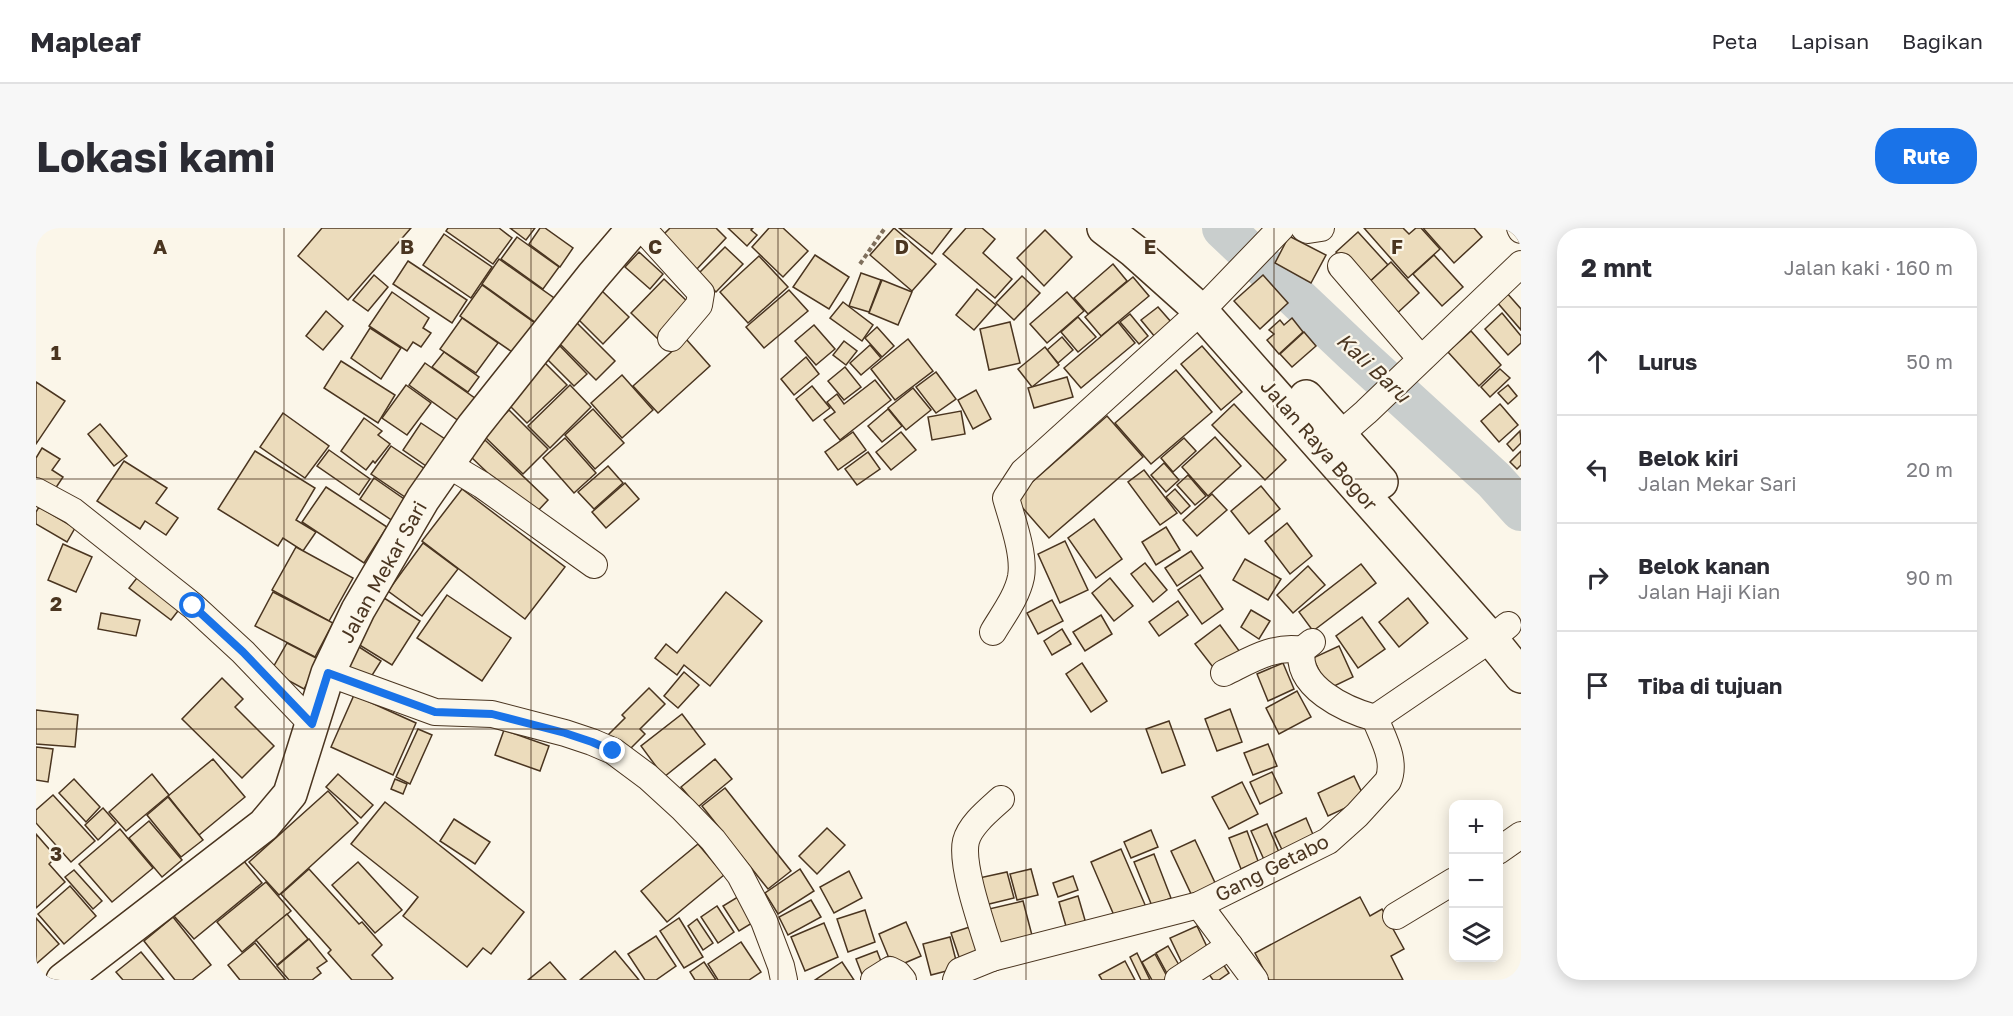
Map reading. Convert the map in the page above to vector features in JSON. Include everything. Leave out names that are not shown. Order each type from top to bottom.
[{"type":"main road","name":"Jalan Mekar Sari","points":[[63,980],[264,825],[290,794],[328,673],[358,609],[400,537],[473,427],[634,228]]},
{"type":"main road","name":"Jalan Raya Bogor","points":[[1104,228],[1134,251],[1215,296]]},
{"type":"main road","name":"Jalan Raya Bogor","points":[[1138,228],[1215,296],[1331,442],[1507,635],[1521,676]]},
{"type":"street","points":[[642,228],[701,292],[699,305],[671,338]]},
{"type":"street","points":[[1304,228],[1308,230],[1321,228]]},
{"type":"street","points":[[993,632],[1012,601],[1021,579],[1022,563],[1006,498],[1012,487],[1023,472],[1215,296],[1274,235]]},
{"type":"street","points":[[1331,442],[1366,412],[1521,264]]},
{"type":"street","points":[[1341,266],[1416,364]]},
{"type":"street","points":[[447,464],[482,485],[594,565]]},
{"type":"street","points":[[36,491],[73,511],[193,606],[243,652],[312,724]]},
{"type":"street","points":[[1224,673],[1270,651],[1307,646],[1300,660],[1318,690],[1345,707],[1376,718],[1507,635]]},
{"type":"street","points":[[328,673],[435,712],[492,714],[574,736],[613,751],[648,777],[683,809],[713,840],[740,876],[764,921],[784,980]]},
{"type":"street","name":"Gang Getabo","points":[[953,979],[960,971],[992,958],[1199,905],[1328,841],[1357,815],[1388,781],[1389,757],[1376,718]]},
{"type":"street","points":[[992,958],[964,862],[966,839],[980,819],[1001,799]]},
{"type":"street","points":[[1503,847],[1521,835]]},
{"type":"street","points":[[1396,916],[1449,884]]},
{"type":"street","points":[[1199,905],[1255,980]]},
{"type":"street","points":[[1178,980],[1230,946]]},
{"type":"street","points":[[874,980],[890,970],[903,980]]},
{"type":"path","points":[[860,264],[885,228]]},
{"type":"building","points":[[322,228],[411,228],[348,300],[298,256]]},
{"type":"building","points":[[448,228],[499,228],[512,238],[493,264],[446,231]]},
{"type":"building","points":[[510,228],[535,228],[526,240]]},
{"type":"building","points":[[540,228],[545,228],[573,248],[560,267],[529,244]]},
{"type":"building","points":[[670,228],[716,228],[726,238],[696,270],[661,237]]},
{"type":"building","points":[[728,228],[753,228],[751,230],[757,235],[747,246]]},
{"type":"building","points":[[769,228],[783,228],[808,251],[783,277],[752,247]]},
{"type":"building","points":[[894,228],[936,264],[912,291],[870,255]]},
{"type":"building","points":[[899,228],[952,228],[932,254]]},
{"type":"building","points":[[966,228],[982,228],[995,239],[983,253],[1012,279],[995,298],[943,254]]},
{"type":"building","points":[[1364,228],[1403,228],[1409,234],[1416,228],[1421,228],[1440,249],[1408,278]]},
{"type":"building","points":[[1423,228],[1474,228],[1482,237],[1454,263]]},
{"type":"building","points":[[1045,230],[1072,257],[1044,286],[1017,258]]},
{"type":"building","points":[[1358,232],[1388,265],[1366,285],[1336,252]]},
{"type":"building","points":[[444,234],[492,267],[471,298],[423,265]]},
{"type":"building","points":[[1289,236],[1326,255],[1311,283],[1275,263]]},
{"type":"building","points":[[517,237],[559,267],[543,289],[501,259]]},
{"type":"building","points":[[725,247],[743,264],[716,292],[698,274]]},
{"type":"building","points":[[639,252],[663,274],[650,289],[625,267]]},
{"type":"building","points":[[815,255],[849,277],[829,309],[793,287]]},
{"type":"building","points":[[1434,255],[1463,287],[1442,306],[1413,274]]},
{"type":"building","points":[[759,256],[788,287],[748,323],[720,292]]},
{"type":"building","points":[[499,259],[557,300],[539,325],[482,284]]},
{"type":"building","points":[[408,261],[467,300],[452,323],[393,284]]},
{"type":"building","points":[[1391,262],[1419,293],[1393,317],[1365,286]]},
{"type":"building","points":[[1113,264],[1127,281],[1088,314],[1074,298]]},
{"type":"building","points":[[861,273],[881,280],[869,312],[849,306]]},
{"type":"building","points":[[374,275],[388,287],[368,311],[353,300]]},
{"type":"building","points":[[1263,275],[1288,303],[1260,329],[1234,301]]},
{"type":"building","points":[[1022,276],[1040,293],[1014,320],[996,303]]},
{"type":"building","points":[[1133,277],[1149,296],[1101,336],[1085,317]]},
{"type":"building","points":[[664,279],[693,307],[660,341],[631,313]]},
{"type":"building","points":[[882,280],[912,292],[898,325],[869,313]]},
{"type":"building","points":[[482,285],[539,326],[518,356],[460,316]]},
{"type":"building","points":[[977,289],[996,305],[974,330],[956,315]]},
{"type":"building","points":[[789,290],[808,311],[764,348],[746,327]]},
{"type":"building","points":[[602,291],[629,317],[603,344],[576,317]]},
{"type":"building","points":[[392,292],[429,318],[423,328],[431,333],[421,347],[413,342],[407,351],[369,326]]},
{"type":"building","points":[[1067,292],[1084,311],[1047,343],[1030,324]]},
{"type":"building","points":[[1506,292],[1521,309],[1521,330],[1496,301]]},
{"type":"building","points":[[843,302],[873,325],[862,341],[830,318]]},
{"type":"building","points":[[1158,307],[1172,323],[1155,337],[1141,320]]},
{"type":"building","points":[[326,311],[343,326],[323,350],[306,336]]},
{"type":"building","points":[[1502,313],[1521,336],[1521,343],[1508,355],[1485,329]]},
{"type":"building","points":[[1130,314],[1148,336],[1139,344],[1120,322]]},
{"type":"building","points":[[1078,317],[1096,337],[1078,352],[1061,332]]},
{"type":"building","points":[[462,318],[498,343],[476,373],[440,349]]},
{"type":"building","points":[[1292,318],[1303,332],[1279,354],[1267,340],[1274,334],[1269,330],[1280,320],[1284,325]]},
{"type":"building","points":[[576,322],[615,361],[596,380],[557,341]]},
{"type":"building","points":[[1010,322],[1020,363],[989,370],[980,329]]},
{"type":"building","points":[[1118,322],[1135,343],[1081,388],[1064,368]]},
{"type":"building","points":[[814,325],[835,349],[816,365],[795,341]]},
{"type":"building","points":[[877,327],[894,346],[882,357],[865,338]]},
{"type":"building","points":[[370,328],[401,348],[381,379],[351,358]]},
{"type":"building","points":[[1471,331],[1501,365],[1479,386],[1448,352]]},
{"type":"building","points":[[1304,332],[1316,346],[1292,367],[1280,354]]},
{"type":"building","points":[[1062,337],[1073,350],[1058,363],[1047,350]]},
{"type":"building","points":[[686,339],[710,366],[658,413],[633,386]]},
{"type":"building","points":[[908,339],[933,371],[895,400],[871,369]]},
{"type":"building","points":[[844,341],[857,351],[846,365],[833,355]]},
{"type":"building","points":[[870,345],[881,358],[861,375],[850,363]]},
{"type":"building","points":[[560,346],[587,374],[574,386],[547,359]]},
{"type":"building","points":[[1202,346],[1242,392],[1221,410],[1181,364]]},
{"type":"building","points":[[1045,347],[1059,365],[1032,387],[1018,369]]},
{"type":"building","points":[[444,352],[479,377],[468,392],[432,367]]},
{"type":"building","points":[[806,357],[819,374],[794,395],[781,379]]},
{"type":"building","points":[[341,361],[395,395],[378,423],[324,388]]},
{"type":"building","points":[[425,363],[479,401],[463,424],[409,385]]},
{"type":"building","points":[[545,363],[567,385],[527,423],[505,401]]},
{"type":"building","points":[[845,367],[861,387],[844,400],[828,381]]},
{"type":"building","points":[[1500,369],[1510,378],[1490,397],[1481,387]]},
{"type":"building","points":[[1176,370],[1212,412],[1151,464],[1115,423]]},
{"type":"building","points":[[936,372],[956,399],[936,413],[916,387]]},
{"type":"building","points":[[622,375],[653,410],[622,438],[591,403]]},
{"type":"building","points":[[1067,377],[1073,397],[1034,408],[1028,388]]},
{"type":"building","points":[[875,380],[891,400],[840,440],[824,420],[835,412],[827,402],[837,394],[844,404]]},
{"type":"building","points":[[36,382],[65,401],[36,444]]},
{"type":"building","points":[[406,385],[431,403],[407,435],[382,418]]},
{"type":"building","points":[[570,385],[591,407],[550,448],[528,426]]},
{"type":"building","points":[[1508,385],[1517,396],[1508,404],[1498,393]]},
{"type":"building","points":[[812,386],[830,408],[813,421],[796,399]]},
{"type":"building","points":[[913,388],[931,410],[906,430],[888,408]]},
{"type":"building","points":[[976,390],[991,419],[973,429],[958,400]]},
{"type":"building","points":[[1234,404],[1286,460],[1265,480],[1212,425]]},
{"type":"building","points":[[1500,404],[1518,425],[1499,442],[1481,421]]},
{"type":"building","points":[[593,409],[624,443],[595,469],[565,435]]},
{"type":"building","points":[[888,409],[902,426],[882,442],[868,426]]},
{"type":"building","points":[[509,410],[548,449],[523,474],[484,436]]},
{"type":"building","points":[[961,411],[965,434],[932,440],[928,417]]},
{"type":"building","points":[[283,413],[329,446],[305,478],[260,447]]},
{"type":"building","points":[[1107,416],[1143,457],[1049,538],[1014,498]]},
{"type":"building","points":[[364,418],[382,431],[378,435],[390,444],[375,463],[373,461],[366,470],[341,451]]},
{"type":"building","points":[[421,423],[448,441],[429,468],[403,450]]},
{"type":"building","points":[[100,424],[127,456],[114,466],[88,434]]},
{"type":"building","points":[[1520,431],[1521,443],[1513,451],[1507,444]]},
{"type":"building","points":[[853,432],[866,450],[838,470],[825,452]]},
{"type":"building","points":[[901,432],[916,450],[891,470],[876,452]]},
{"type":"building","points":[[1215,437],[1241,466],[1208,496],[1182,467]]},
{"type":"building","points":[[565,438],[596,473],[574,493],[543,458]]},
{"type":"building","points":[[1184,438],[1196,451],[1173,472],[1161,458]]},
{"type":"building","points":[[485,440],[548,500],[533,516],[470,456]]},
{"type":"building","points":[[391,446],[425,469],[405,497],[371,474]]},
{"type":"building","points":[[42,448],[60,459],[52,470],[63,477],[55,489],[36,483],[36,458]]},
{"type":"building","points":[[329,450],[370,479],[359,495],[317,466]]},
{"type":"building","points":[[255,451],[315,488],[296,520],[316,532],[303,551],[283,538],[278,546],[218,509]]},
{"type":"building","points":[[1521,451],[1521,465],[1517,469],[1510,462]]},
{"type":"building","points":[[868,452],[880,469],[857,485],[845,469]]},
{"type":"building","points":[[124,461],[167,488],[156,503],[178,518],[166,535],[145,521],[140,529],[97,501]]},
{"type":"building","points":[[1164,463],[1179,480],[1166,492],[1151,475]]},
{"type":"building","points":[[608,466],[623,483],[594,509],[578,492]]},
{"type":"building","points":[[1144,470],[1177,513],[1160,525],[1128,482]]},
{"type":"building","points":[[1188,475],[1206,496],[1195,505],[1177,485]]},
{"type":"building","points":[[374,478],[407,501],[393,521],[360,499]]},
{"type":"building","points":[[625,483],[639,499],[606,528],[592,512]]},
{"type":"building","points":[[1261,486],[1280,509],[1249,534],[1231,511]]},
{"type":"building","points":[[326,487],[387,527],[364,563],[302,522]]},
{"type":"building","points":[[462,489],[565,567],[525,619],[422,541]]},
{"type":"building","points":[[1175,489],[1190,506],[1181,514],[1166,497]]},
{"type":"building","points":[[1212,494],[1227,510],[1197,536],[1183,520]]},
{"type":"building","points":[[39,507],[75,528],[67,542],[36,524],[36,512]]},
{"type":"building","points":[[1094,519],[1122,559],[1096,578],[1068,538]]},
{"type":"building","points":[[1287,523],[1312,556],[1290,574],[1265,541]]},
{"type":"building","points":[[1166,527],[1180,550],[1156,565],[1142,542]]},
{"type":"building","points":[[1065,541],[1088,590],[1060,603],[1038,554]]},
{"type":"building","points":[[423,543],[458,569],[422,616],[388,591]]},
{"type":"building","points":[[63,544],[92,557],[76,592],[48,580]]},
{"type":"building","points":[[296,547],[353,578],[329,621],[272,590]]},
{"type":"building","points":[[1191,551],[1203,568],[1177,586],[1165,568]]},
{"type":"building","points":[[1245,559],[1281,579],[1268,600],[1233,580]]},
{"type":"building","points":[[1145,563],[1167,590],[1153,602],[1131,574]]},
{"type":"building","points":[[1361,564],[1376,583],[1313,631],[1299,612]]},
{"type":"building","points":[[1308,566],[1325,585],[1293,613],[1277,595]]},
{"type":"building","points":[[140,574],[181,607],[171,620],[129,588]]},
{"type":"building","points":[[1200,575],[1223,609],[1202,624],[1178,590]]},
{"type":"building","points":[[1110,578],[1133,606],[1114,621],[1092,593]]},
{"type":"building","points":[[273,592],[333,623],[315,657],[255,626]]},
{"type":"building","points":[[726,592],[762,621],[710,686],[684,665],[677,675],[655,658],[666,644],[677,653]]},
{"type":"building","points":[[447,595],[511,638],[482,681],[417,638]]},
{"type":"building","points":[[381,596],[420,621],[392,665],[353,641]]},
{"type":"building","points":[[1408,598],[1428,623],[1399,647],[1379,622]]},
{"type":"building","points":[[1052,600],[1063,621],[1038,634],[1027,613]]},
{"type":"building","points":[[1178,601],[1188,615],[1159,636],[1149,622]]},
{"type":"building","points":[[1251,610],[1270,621],[1259,639],[1241,627]]},
{"type":"building","points":[[101,613],[140,620],[136,636],[98,629]]},
{"type":"building","points":[[1101,615],[1112,634],[1085,651],[1073,632]]},
{"type":"building","points":[[1362,617],[1385,649],[1358,668],[1336,636]]},
{"type":"building","points":[[1220,625],[1240,652],[1216,671],[1195,644]]},
{"type":"building","points":[[1062,629],[1071,644],[1052,655],[1044,641]]},
{"type":"building","points":[[287,643],[320,660],[304,689],[271,671]]},
{"type":"building","points":[[356,645],[381,661],[366,685],[341,669]]},
{"type":"building","points":[[1339,646],[1353,677],[1328,689],[1313,658]]},
{"type":"building","points":[[1082,663],[1107,701],[1091,712],[1066,674]]},
{"type":"building","points":[[1283,663],[1294,689],[1268,701],[1257,674]]},
{"type":"building","points":[[684,672],[699,685],[678,708],[664,696]]},
{"type":"building","points":[[222,678],[243,699],[235,707],[274,746],[242,778],[182,719]]},
{"type":"building","points":[[649,688],[665,704],[640,729],[645,734],[626,753],[608,735],[625,718],[622,715]]},
{"type":"building","points":[[1297,691],[1311,717],[1279,734],[1266,708]]},
{"type":"building","points":[[354,695],[416,723],[393,775],[331,747]]},
{"type":"building","points":[[1230,709],[1242,742],[1217,751],[1205,719]]},
{"type":"building","points":[[36,710],[78,715],[75,747],[36,744]]},
{"type":"building","points":[[682,714],[705,744],[664,777],[641,746]]},
{"type":"building","points":[[1169,721],[1185,765],[1162,773],[1146,729]]},
{"type":"building","points":[[418,729],[432,735],[410,784],[396,777]]},
{"type":"building","points":[[504,730],[549,746],[540,771],[495,755]]},
{"type":"building","points":[[1268,744],[1277,766],[1253,775],[1244,753]]},
{"type":"building","points":[[36,747],[53,749],[48,782],[36,780]]},
{"type":"building","points":[[213,759],[245,797],[199,835],[168,796]]},
{"type":"building","points":[[715,759],[732,779],[698,807],[681,787]]},
{"type":"building","points":[[1272,772],[1282,793],[1260,804],[1250,782]]},
{"type":"building","points":[[152,774],[169,795],[126,831],[109,812]]},
{"type":"building","points":[[338,774],[373,805],[361,818],[326,787]]},
{"type":"building","points":[[1354,776],[1365,799],[1328,816],[1318,793]]},
{"type":"building","points":[[74,779],[100,807],[86,822],[59,793]]},
{"type":"building","points":[[395,779],[407,784],[403,794],[391,789]]},
{"type":"building","points":[[1242,782],[1258,814],[1229,829],[1212,797]]},
{"type":"building","points":[[725,788],[791,871],[768,889],[702,806]]},
{"type":"building","points":[[328,791],[358,823],[279,895],[249,862]]},
{"type":"building","points":[[53,795],[95,841],[71,862],[36,823],[36,810]]},
{"type":"building","points":[[168,797],[203,840],[181,857],[147,815]]},
{"type":"building","points":[[385,802],[524,912],[491,954],[483,948],[467,967],[403,916],[418,897],[351,844]]},
{"type":"building","points":[[103,808],[116,823],[98,840],[85,825]]},
{"type":"building","points":[[1306,818],[1317,844],[1286,858],[1274,833]]},
{"type":"building","points":[[454,819],[490,842],[475,864],[440,841]]},
{"type":"building","points":[[149,821],[182,860],[162,877],[129,838]]},
{"type":"building","points":[[1267,824],[1281,857],[1266,864],[1251,831]]},
{"type":"building","points":[[827,828],[845,845],[817,874],[799,856]]},
{"type":"building","points":[[120,829],[153,868],[112,902],[79,864]]},
{"type":"building","points":[[1151,830],[1158,847],[1131,858],[1124,842]]},
{"type":"building","points":[[1247,831],[1258,861],[1241,869],[1229,838]]},
{"type":"building","points":[[36,834],[56,857],[49,864],[65,882],[36,908]]},
{"type":"building","points":[[1195,840],[1217,887],[1193,898],[1171,851]]},
{"type":"building","points":[[698,844],[724,875],[667,922],[641,891]]},
{"type":"building","points":[[1121,849],[1146,907],[1116,920],[1091,862]]},
{"type":"building","points":[[1154,854],[1171,898],[1152,906],[1134,862]]},
{"type":"building","points":[[243,860],[262,883],[194,939],[174,916]]},
{"type":"building","points":[[358,862],[402,910],[375,933],[332,885]]},
{"type":"building","points":[[309,869],[359,924],[362,922],[382,945],[372,955],[393,978],[391,980],[352,980],[328,953],[331,950],[281,894]]},
{"type":"building","points":[[800,869],[814,891],[778,914],[765,893]]},
{"type":"building","points":[[1031,869],[1038,895],[1017,900],[1010,874]]},
{"type":"building","points":[[74,870],[102,901],[93,909],[65,877]]},
{"type":"building","points":[[849,871],[862,898],[834,913],[820,887]]},
{"type":"building","points":[[1007,872],[1014,898],[985,905],[979,878]]},
{"type":"building","points":[[1073,876],[1078,890],[1058,897],[1053,883]]},
{"type":"building","points":[[266,882],[291,911],[242,952],[217,922]]},
{"type":"building","points":[[70,886],[96,916],[64,944],[38,914]]},
{"type":"building","points":[[741,895],[757,920],[739,931],[723,906]]},
{"type":"building","points":[[1078,896],[1087,927],[1068,933],[1059,902]]},
{"type":"building","points":[[1360,897],[1370,916],[1382,909],[1404,949],[1391,956],[1403,980],[1269,980],[1255,953]]},
{"type":"building","points":[[811,900],[821,917],[788,935],[779,917]]},
{"type":"building","points":[[1023,901],[1034,943],[1000,951],[989,909]]},
{"type":"building","points":[[717,906],[734,932],[718,943],[701,917]]},
{"type":"building","points":[[865,910],[875,942],[848,952],[837,919]]},
{"type":"building","points":[[287,914],[308,939],[277,965],[256,940]]},
{"type":"building","points":[[173,917],[211,965],[192,980],[175,980],[144,941]]},
{"type":"building","points":[[36,918],[59,944],[36,964]]},
{"type":"building","points":[[679,918],[703,957],[684,968],[660,931]]},
{"type":"building","points":[[697,919],[713,943],[703,950],[688,926]]},
{"type":"building","points":[[906,922],[921,956],[893,968],[879,934]]},
{"type":"building","points":[[824,923],[838,957],[805,971],[791,937]]},
{"type":"building","points":[[976,925],[985,956],[961,963],[951,933]]},
{"type":"building","points":[[1197,926],[1209,951],[1182,963],[1170,938]]},
{"type":"building","points":[[656,936],[676,966],[656,980],[645,980],[628,954]]},
{"type":"building","points":[[950,937],[958,968],[931,975],[923,944]]},
{"type":"building","points":[[309,939],[327,961],[317,968],[321,973],[312,980],[289,980],[277,966]]},
{"type":"building","points":[[741,942],[761,972],[749,980],[718,980],[708,964]]},
{"type":"building","points":[[255,943],[286,980],[240,980],[228,965]]},
{"type":"building","points":[[1168,946],[1183,972],[1170,979],[1156,953]]},
{"type":"building","points":[[615,951],[639,980],[580,980]]},
{"type":"building","points":[[877,951],[884,969],[863,977],[856,959]]},
{"type":"building","points":[[141,952],[164,980],[123,980],[116,972]]},
{"type":"building","points":[[1137,953],[1150,980],[1141,980],[1130,957]]},
{"type":"building","points":[[1155,954],[1169,980],[1152,980],[1142,962]]},
{"type":"building","points":[[1219,958],[1229,973],[1219,980],[1213,980],[1204,967]]},
{"type":"building","points":[[1125,961],[1135,980],[1102,980],[1099,975]]},
{"type":"building","points":[[550,962],[566,980],[528,980]]},
{"type":"building","points":[[704,962],[716,980],[695,980],[690,972]]},
{"type":"building","points":[[842,962],[854,980],[815,980]]},
{"type":"waterway","name":"Kali Baru","points":[[1223,228],[1494,480],[1521,510]]},
{"type":"route","points":[[193,606],[243,652],[312,724],[328,673],[435,712],[492,714],[565,733],[613,751]]}]
